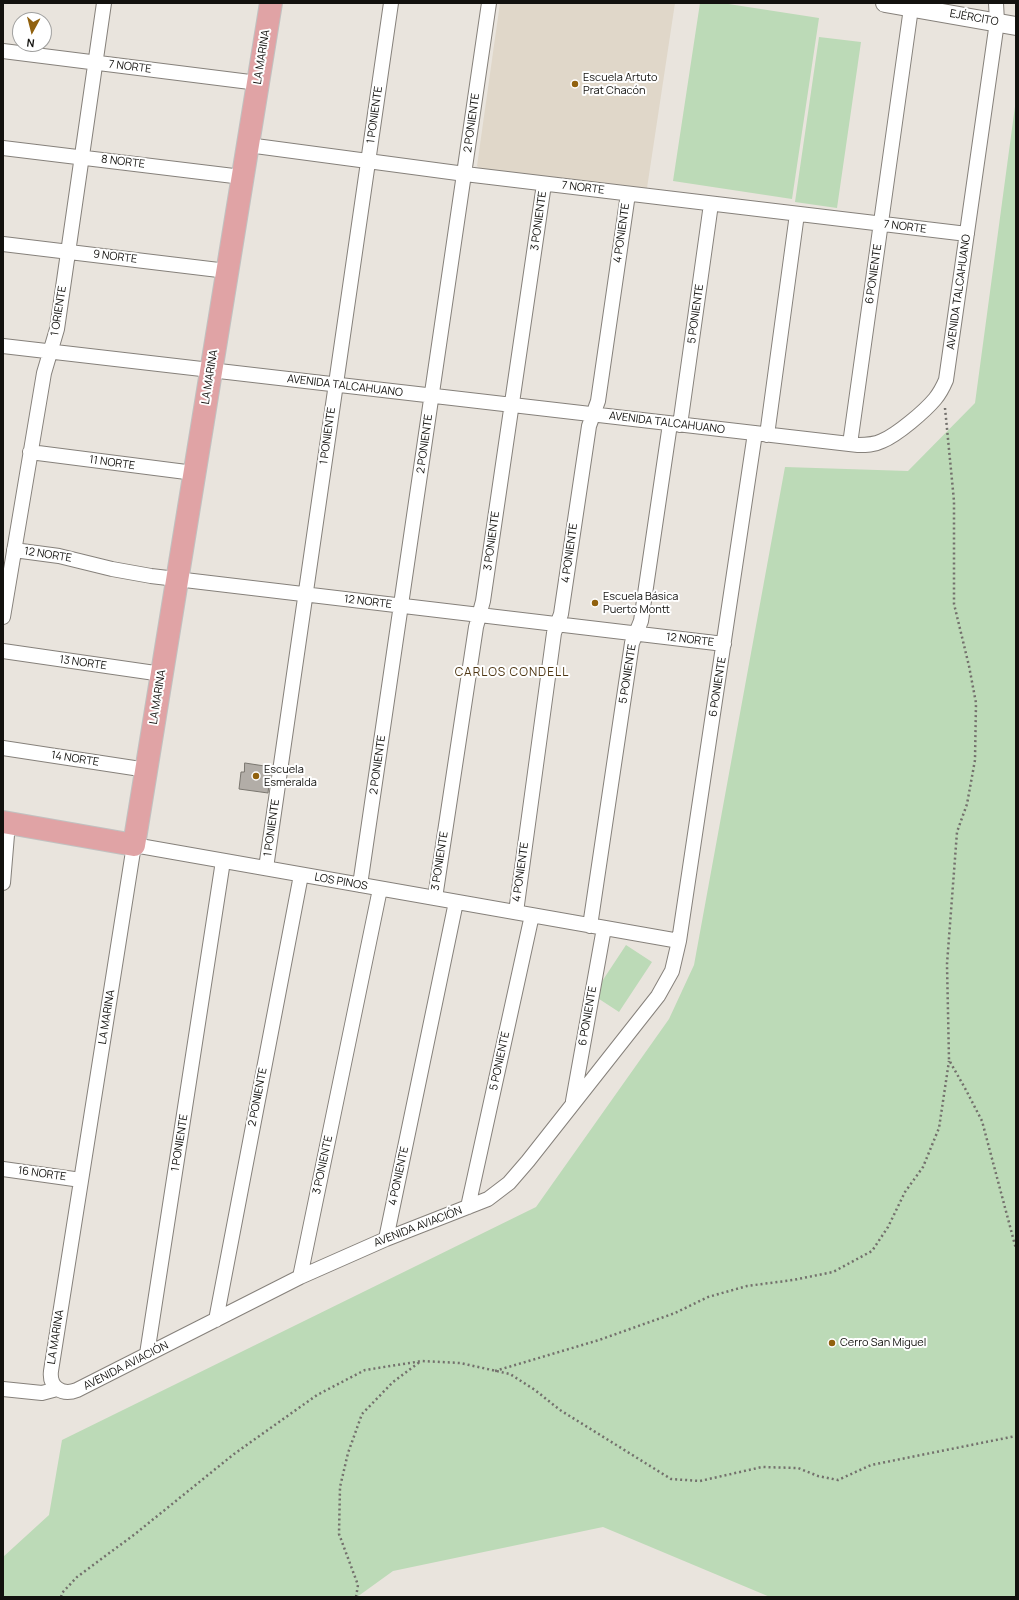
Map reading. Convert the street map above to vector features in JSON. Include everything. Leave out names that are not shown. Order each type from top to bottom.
[{"type":"main road","name":"LA MARINA","points":[[134,845],[271,3]]},
{"type":"main road","name":"LOS PINOS","points":[[6,822],[134,845]]},
{"type":"street","name":"1 ORIENTE","points":[[3,617],[44,373],[57,329],[104,3]]},
{"type":"street","name":"1 PONIENTE","points":[[266,868],[391,3]]},
{"type":"street","name":"2 PONIENTE","points":[[360,885],[489,3]]},
{"type":"street","name":"AVENIDA TALCAHUANO","points":[[3,346],[850,444],[866,445],[881,442],[931,403],[943,387],[948,372],[997,22],[996,3]]},
{"type":"street","name":"EJÉRCITO","points":[[896,5],[1016,26]]},
{"type":"street","name":"6 PONIENTE","points":[[850,444],[881,224],[896,5]]},
{"type":"street","name":"7 NORTE","points":[[3,51],[258,83]]},
{"type":"street","name":"7 NORTE","points":[[248,145],[544,184],[967,234]]},
{"type":"street","name":"8 NORTE","points":[[3,148],[242,177]]},
{"type":"street","name":"3 PONIENTE","points":[[435,898],[476,627],[484,601],[544,184]]},
{"type":"street","name":"4 PONIENTE","points":[[516,912],[554,633],[561,614],[589,426],[598,401],[628,194]]},
{"type":"street","name":"5 PONIENTE","points":[[597,927],[632,643],[641,621],[711,204]]},
{"type":"street","name":"6 PONIENTE","points":[[679,941],[724,644],[761,434],[797,214]]},
{"type":"street","name":"9 NORTE","points":[[3,244],[227,271]]},
{"type":"street","name":"11 NORTE","points":[[30,452],[194,474]]},
{"type":"street","name":"12 NORTE","points":[[14,550],[58,556],[129,572],[177,579],[724,644]]},
{"type":"street","name":"13 NORTE","points":[[3,651],[162,674]]},
{"type":"street","name":"14 NORTE","points":[[3,748],[147,770]]},
{"type":"street","points":[[3,883],[6,822]]},
{"type":"street","name":"LOS PINOS","points":[[134,845],[679,941]]},
{"type":"street","name":"LA MARINA","points":[[57,1389],[51,1380],[51,1371],[134,845]]},
{"type":"street","name":"1 PONIENTE","points":[[148,1354],[223,861]]},
{"type":"street","name":"2 PONIENTE","points":[[216,1320],[301,874]]},
{"type":"street","name":"3 PONIENTE","points":[[300,1277],[380,889]]},
{"type":"street","name":"4 PONIENTE","points":[[386,1239],[456,902]]},
{"type":"street","name":"5 PONIENTE","points":[[468,1207],[532,915]]},
{"type":"street","name":"6 PONIENTE","points":[[573,1104],[597,927]]},
{"type":"street","name":"AVENIDA AVIACIÓN","points":[[3,1389],[42,1393],[57,1389],[67,1393],[72,1392],[300,1277],[386,1239],[468,1207],[496,1194],[509,1184],[666,984],[677,956],[679,941]]},
{"type":"street","name":"16 NORTE","points":[[3,1169],[81,1180]]},
{"type":"path","points":[[494,1371],[599,1340],[675,1313],[708,1297],[747,1286],[794,1280],[833,1272],[872,1251],[888,1227],[904,1192],[923,1167],[939,1128],[949,1060],[947,964],[956,832],[967,804],[975,760],[976,703],[954,604],[954,501],[943,387]]},
{"type":"path","points":[[949,1060],[982,1121],[1016,1249]]},
{"type":"path","points":[[356,1597],[358,1585],[339,1534],[340,1487],[348,1453],[362,1414],[393,1382],[422,1361]]},
{"type":"path","points":[[61,1597],[62,1593],[77,1578],[136,1534],[234,1454],[317,1395],[365,1370],[422,1361],[460,1363],[510,1374],[535,1390],[560,1410],[671,1479],[700,1481],[762,1467],[798,1468],[818,1476],[838,1480],[871,1465],[1016,1436]]},
{"type":"shaded area","name":"Escuela Artuto Prat Chacón","points":[[500,3],[675,3],[647,188],[481,169],[477,166]]},
{"type":"green space","points":[[700,3],[722,3],[819,18],[792,199],[673,181]]},
{"type":"green space","points":[[819,37],[861,42],[837,208],[795,202]]},
{"type":"green space","points":[[1016,99],[1016,1597],[770,1597],[603,1527],[393,1571],[357,1597],[3,1597],[3,1557],[49,1515],[62,1440],[536,1207],[669,1019],[694,965],[785,467],[908,471],[975,403]]},
{"type":"green space","points":[[626,945],[652,962],[619,1012],[593,995]]},
{"type":"building","name":"Escuela Esmeralda","points":[[245,763],[271,767],[268,793],[239,789],[241,772],[244,772]]},
{"type":"place","name":"Escuela Artuto Prat Chacón","points":[[575,84]]},
{"type":"place","name":"Escuela Básica Puerto Montt","points":[[595,603]]},
{"type":"place","name":"Escuela Esmeralda","points":[[256,776]]},
{"type":"place","name":"Cerro San Miguel","points":[[832,1343]]},
{"type":"district","name":"CARLOS CONDELL","points":[[512,673]]}]
